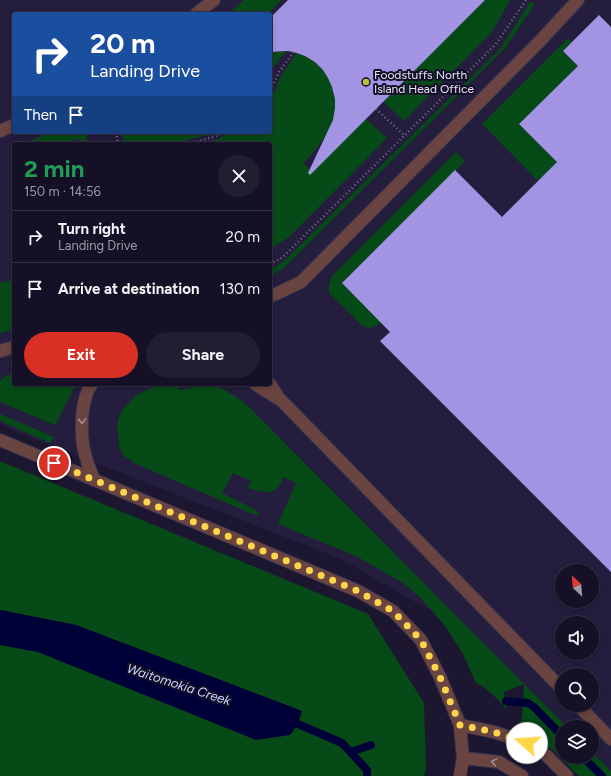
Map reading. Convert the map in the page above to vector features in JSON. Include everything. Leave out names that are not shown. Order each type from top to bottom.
[{"type":"street","points":[[199,12],[214,0]]},
{"type":"street","points":[[272,295],[301,282],[541,40],[578,0]]},
{"type":"street","points":[[0,131],[12,126]]},
{"type":"street","points":[[0,351],[12,348]]},
{"type":"street","points":[[91,386],[82,411],[82,437],[84,452],[94,480]]},
{"type":"street","points":[[258,386],[278,398],[555,682]]},
{"type":"street","points":[[271,386],[278,398]]},
{"type":"street","points":[[0,440],[358,591],[393,611],[421,640],[440,677],[460,725],[463,758],[460,776]]},
{"type":"street","points":[[585,712],[611,739]]},
{"type":"street","points":[[460,725],[494,732],[527,743],[543,752],[567,776]]},
{"type":"street","points":[[463,758],[500,762],[522,776]]},
{"type":"path","points":[[272,263],[283,257],[496,44],[526,0]]},
{"type":"path","points":[[272,87],[279,72],[294,52]]},
{"type":"path","points":[[376,109],[404,135]]},
{"type":"path","points":[[196,142],[220,134]]},
{"type":"shaded area","points":[[0,0],[611,0],[611,771],[599,759],[599,720],[560,720],[492,652],[435,612],[341,559],[14,431],[0,424]]},
{"type":"green space","points":[[244,0],[281,0],[271,12],[230,12]]},
{"type":"green space","points":[[485,0],[510,0],[492,32],[404,121],[383,101]]},
{"type":"green space","points":[[530,2],[535,4],[506,47],[286,266],[272,275],[272,269],[283,262],[500,49]]},
{"type":"green space","points":[[568,38],[572,42],[563,51],[578,66],[519,124],[557,162],[538,181],[482,124]]},
{"type":"green space","points":[[287,51],[272,69],[272,53]]},
{"type":"green space","points":[[297,53],[314,61],[320,66],[330,80],[334,96],[335,112],[328,132],[304,163],[312,172],[366,119],[387,138],[289,237],[272,247],[272,142],[208,142],[227,134],[272,134],[272,94],[281,76]]},
{"type":"green space","points":[[46,134],[86,134],[88,142],[82,142],[81,139],[66,142],[28,142]]},
{"type":"green space","points":[[122,134],[208,134],[180,142],[124,142]]},
{"type":"green space","points":[[456,152],[465,161],[342,283],[382,323],[370,328],[363,326],[329,293],[329,286],[332,276]]},
{"type":"green space","points":[[12,280],[12,330],[0,333],[0,283]]},
{"type":"green space","points":[[12,373],[12,386],[75,386],[55,425],[0,402],[0,381]]},
{"type":"green space","points":[[156,386],[178,386],[179,390],[199,386],[216,386],[227,391],[248,406],[560,720],[555,720],[555,752],[519,726],[522,718],[524,684],[504,692],[507,709],[489,691],[476,683],[463,654],[445,626],[420,597],[403,583],[356,556],[278,524],[296,483],[283,477],[276,489],[269,492],[261,492],[248,488],[251,481],[233,473],[222,493],[256,510],[260,516],[134,463],[123,455],[119,446],[117,425],[120,413],[136,395]]},
{"type":"green space","points":[[0,414],[54,437],[50,443],[0,421]]},
{"type":"green space","points":[[0,461],[368,614],[424,703],[426,768],[424,776],[0,776],[0,645],[38,652],[302,711],[76,625],[0,610]]},
{"type":"green space","points":[[599,759],[611,771],[611,776],[579,776],[567,764],[599,764]]},
{"type":"water","points":[[0,610],[76,625],[302,711],[298,724],[290,735],[256,740],[38,652],[0,645]]},
{"type":"building","name":"Foodstuffs North Island Head Office","points":[[288,0],[485,0],[310,175],[308,173],[333,120],[335,99],[328,78],[315,62],[294,52],[272,52],[272,16]]},
{"type":"building","points":[[599,15],[611,27],[611,572],[380,341],[390,332],[342,283],[455,170],[502,217],[557,162],[519,124],[578,66],[563,51]]},
{"type":"waterway","name":"Waitomokia Creek","points":[[506,701],[528,703],[534,707],[555,729]]},
{"type":"waterway","name":"Waitomokia Creek","points":[[288,720],[342,743],[367,770],[367,776]]},
{"type":"waterway","name":"Waitomokia Creek","points":[[351,752],[371,745]]},
{"type":"waterway","name":"Waitomokia Creek","points":[[590,764],[602,776]]},
{"type":"place","name":"Foodstuffs North Island Head Office","points":[[366,82]]},
{"type":"route","points":[[54,463],[358,591],[393,611],[421,640],[440,677],[460,725],[494,732],[527,743]]}]
